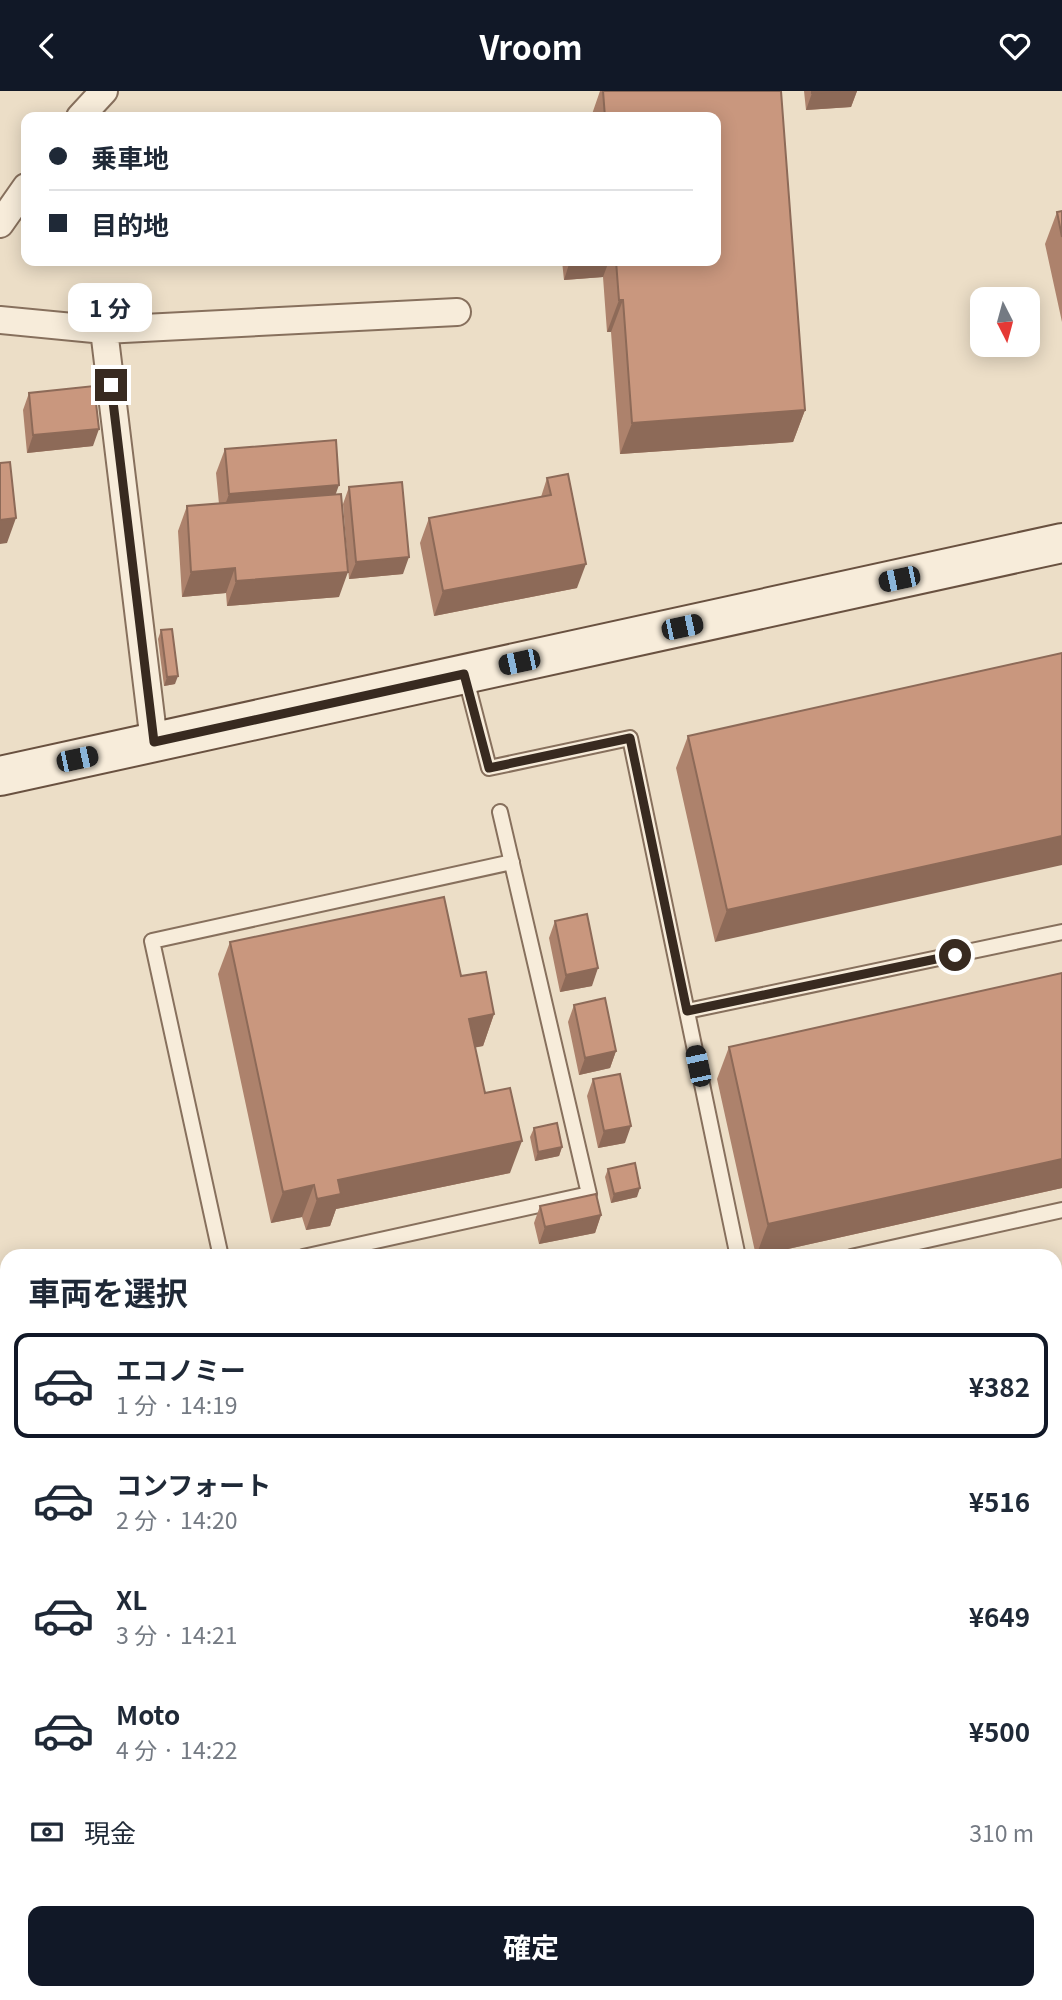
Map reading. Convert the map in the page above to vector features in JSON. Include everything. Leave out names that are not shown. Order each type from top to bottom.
[{"type":"street","points":[[85,112],[104,91]]},
{"type":"street","points":[[0,224],[21,194]]},
{"type":"street","points":[[0,320],[104,330],[457,312]]},
{"type":"street","points":[[104,330],[154,742]]},
{"type":"street","points":[[0,776],[1062,543]]},
{"type":"lane","points":[[464,674],[489,768],[630,738],[736,1249]]},
{"type":"lane","points":[[339,1249],[589,1194],[500,812]]},
{"type":"lane","points":[[219,1249],[152,941],[512,862]]},
{"type":"lane","points":[[687,1011],[1062,932]]},
{"type":"lane","points":[[887,1249],[1062,1210]]},
{"type":"building","points":[[603,91],[781,91],[805,410],[632,423],[623,300],[619,300],[616,266],[721,266],[721,112],[605,112]]},
{"type":"building","points":[[1062,211],[1062,237],[1057,212]]},
{"type":"building","points":[[94,386],[99,429],[33,435],[29,393]]},
{"type":"building","points":[[336,440],[339,485],[229,494],[225,449]]},
{"type":"building","points":[[10,462],[16,518],[0,520],[0,463]]},
{"type":"building","points":[[568,474],[586,564],[443,591],[429,518],[551,495],[547,478]]},
{"type":"building","points":[[402,482],[409,557],[356,562],[349,487]]},
{"type":"building","points":[[341,494],[348,572],[236,581],[235,568],[191,572],[187,506]]},
{"type":"building","points":[[172,629],[178,676],[167,677],[161,630]]},
{"type":"building","points":[[1062,653],[1062,836],[727,910],[688,736]]},
{"type":"building","points":[[444,897],[461,976],[486,972],[494,1014],[469,1019],[485,1093],[510,1088],[522,1141],[338,1180],[341,1194],[317,1199],[314,1185],[283,1192],[230,942]]},
{"type":"building","points":[[587,914],[598,968],[566,975],[555,921]]},
{"type":"building","points":[[1062,973],[1062,1159],[768,1224],[729,1047]]},
{"type":"building","points":[[605,998],[616,1051],[585,1058],[574,1005]]},
{"type":"building","points":[[620,1074],[631,1126],[604,1131],[593,1079]]},
{"type":"building","points":[[557,1123],[562,1147],[538,1152],[534,1128]]},
{"type":"building","points":[[635,1163],[640,1188],[614,1194],[608,1169]]},
{"type":"building","points":[[596,1194],[601,1215],[545,1227],[540,1206]]},
{"type":"route","points":[[111,385],[154,742],[464,674],[489,768],[630,738],[687,1011],[955,955]]}]
